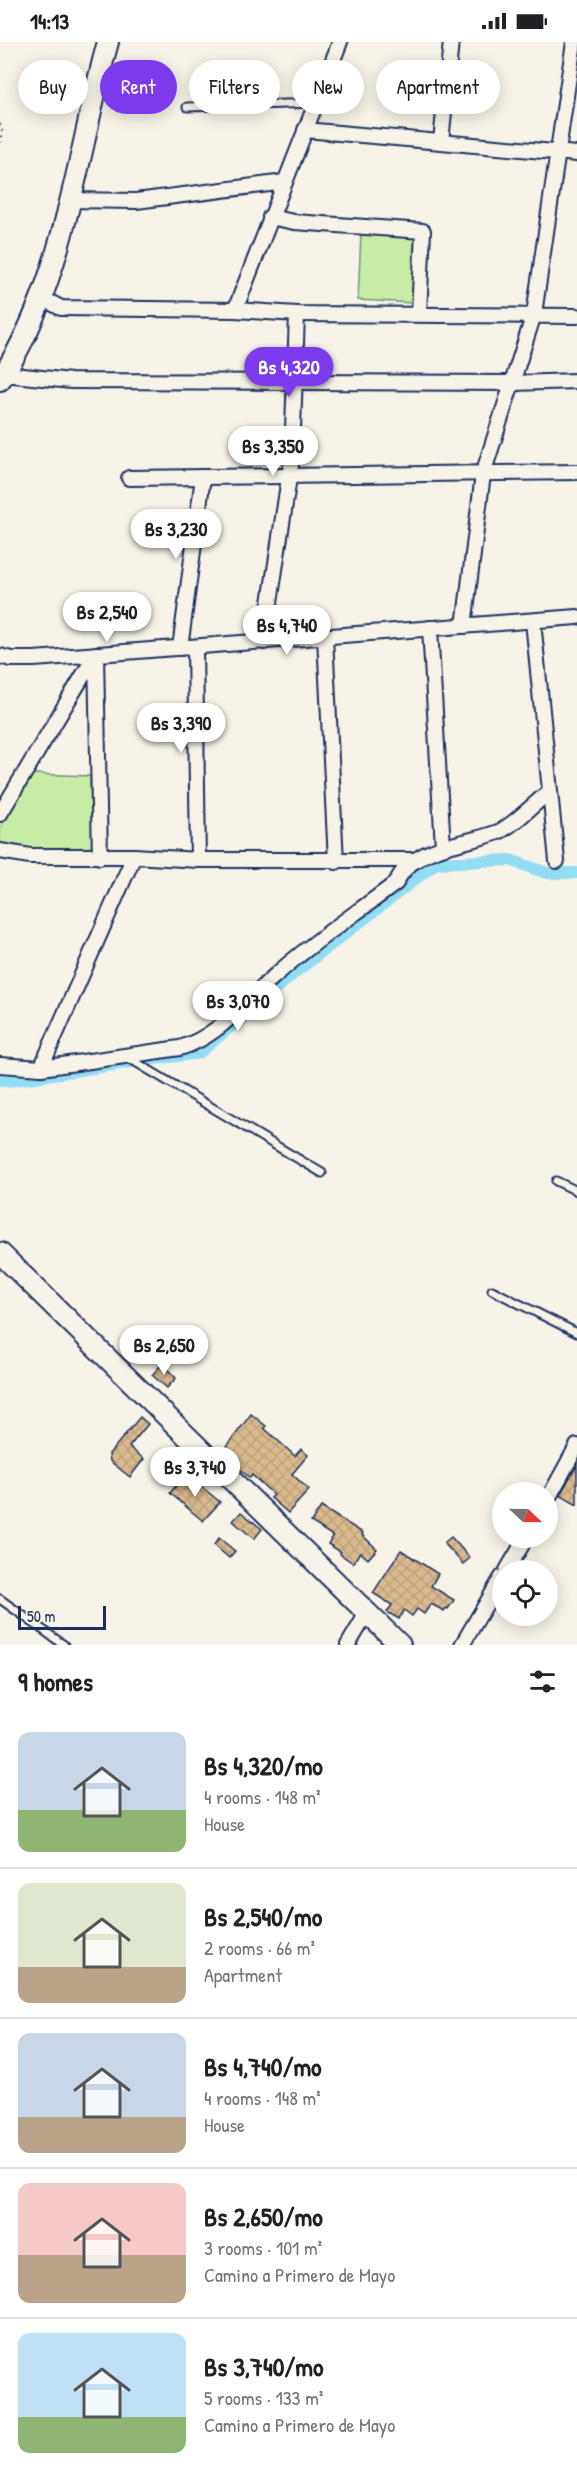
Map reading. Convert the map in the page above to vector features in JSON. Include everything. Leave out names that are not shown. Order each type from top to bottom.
[{"type":"main road","points":[[2,377],[23,338],[40,297],[70,200],[108,42]]},
{"type":"main road","points":[[0,1253],[400,1645]]},
{"type":"street","points":[[333,60],[340,42]]},
{"type":"street","points":[[441,142],[451,42]]},
{"type":"street","points":[[464,626],[483,474],[534,314],[574,42]]},
{"type":"street","points":[[235,310],[312,114]]},
{"type":"street","points":[[305,130],[577,153]]},
{"type":"street","points":[[70,200],[136,201],[285,182]]},
{"type":"street","points":[[270,217],[294,222],[423,231],[419,314]]},
{"type":"street","points":[[40,297],[61,308],[235,310],[297,314],[577,316]]},
{"type":"street","points":[[264,642],[289,476],[297,314]]},
{"type":"street","points":[[2,377],[71,381],[513,383],[577,381]]},
{"type":"street","points":[[129,478],[577,472]]},
{"type":"street","points":[[180,648],[203,477]]},
{"type":"street","points":[[0,656],[11,659],[34,659],[577,617]]},
{"type":"street","points":[[533,621],[557,861]]},
{"type":"street","points":[[430,628],[443,847]]},
{"type":"street","points":[[325,637],[336,862]]},
{"type":"street","points":[[195,647],[198,860]]},
{"type":"street","points":[[0,814],[96,654]]},
{"type":"street","points":[[96,654],[100,857]]},
{"type":"street","points":[[0,1065],[41,1068],[180,1048],[193,1044],[216,1030],[279,972],[396,883],[399,876],[417,860],[443,847],[500,831],[550,791]]},
{"type":"street","points":[[0,851],[30,856],[134,856],[198,860],[336,862],[417,860]]},
{"type":"street","points":[[41,1068],[134,856]]},
{"type":"street","points":[[557,1482],[577,1446]]},
{"type":"street","points":[[462,1645],[492,1594]]},
{"type":"street","points":[[348,1645],[367,1613]]},
{"type":"lane","points":[[187,108],[292,105]]},
{"type":"lane","points":[[124,1056],[322,1173]]},
{"type":"lane","points":[[556,1181],[577,1191]]},
{"type":"lane","points":[[492,1290],[577,1333]]},
{"type":"lane","points":[[0,1599],[64,1645]]},
{"type":"path","points":[[0,124],[3,130],[0,143]]},
{"type":"green space","points":[[361,234],[416,237],[413,303],[358,300]]},
{"type":"green space","points":[[33,774],[90,776],[93,849],[26,850],[0,845],[0,828]]},
{"type":"building","points":[[162,1364],[176,1378],[167,1388],[152,1375]]},
{"type":"building","points":[[251,1414],[295,1456],[301,1449],[308,1455],[292,1474],[309,1490],[288,1513],[271,1498],[274,1495],[252,1475],[250,1478],[231,1462],[235,1458],[224,1450]]},
{"type":"building","points":[[140,1417],[148,1424],[129,1447],[144,1459],[130,1477],[110,1461],[109,1454]]},
{"type":"building","points":[[577,1465],[577,1505],[560,1495]]},
{"type":"building","points":[[186,1474],[220,1502],[203,1521],[170,1493]]},
{"type":"building","points":[[321,1507],[363,1533],[362,1535],[377,1549],[368,1559],[360,1552],[353,1563],[328,1544],[333,1536],[311,1522]]},
{"type":"building","points":[[241,1512],[262,1529],[254,1539],[233,1521]]},
{"type":"building","points":[[451,1537],[470,1558],[463,1564],[444,1543]]},
{"type":"building","points":[[219,1538],[235,1551],[229,1558],[214,1545]]},
{"type":"building","points":[[401,1550],[438,1574],[431,1586],[454,1600],[448,1609],[444,1611],[431,1604],[424,1614],[417,1609],[412,1616],[404,1610],[399,1619],[387,1612],[392,1605],[373,1593]]},
{"type":"waterway","points":[[147,1060],[199,1053],[297,971],[436,863],[510,860],[547,873],[577,873]]},
{"type":"waterway","points":[[0,1080],[8,1081],[132,1062]]}]
